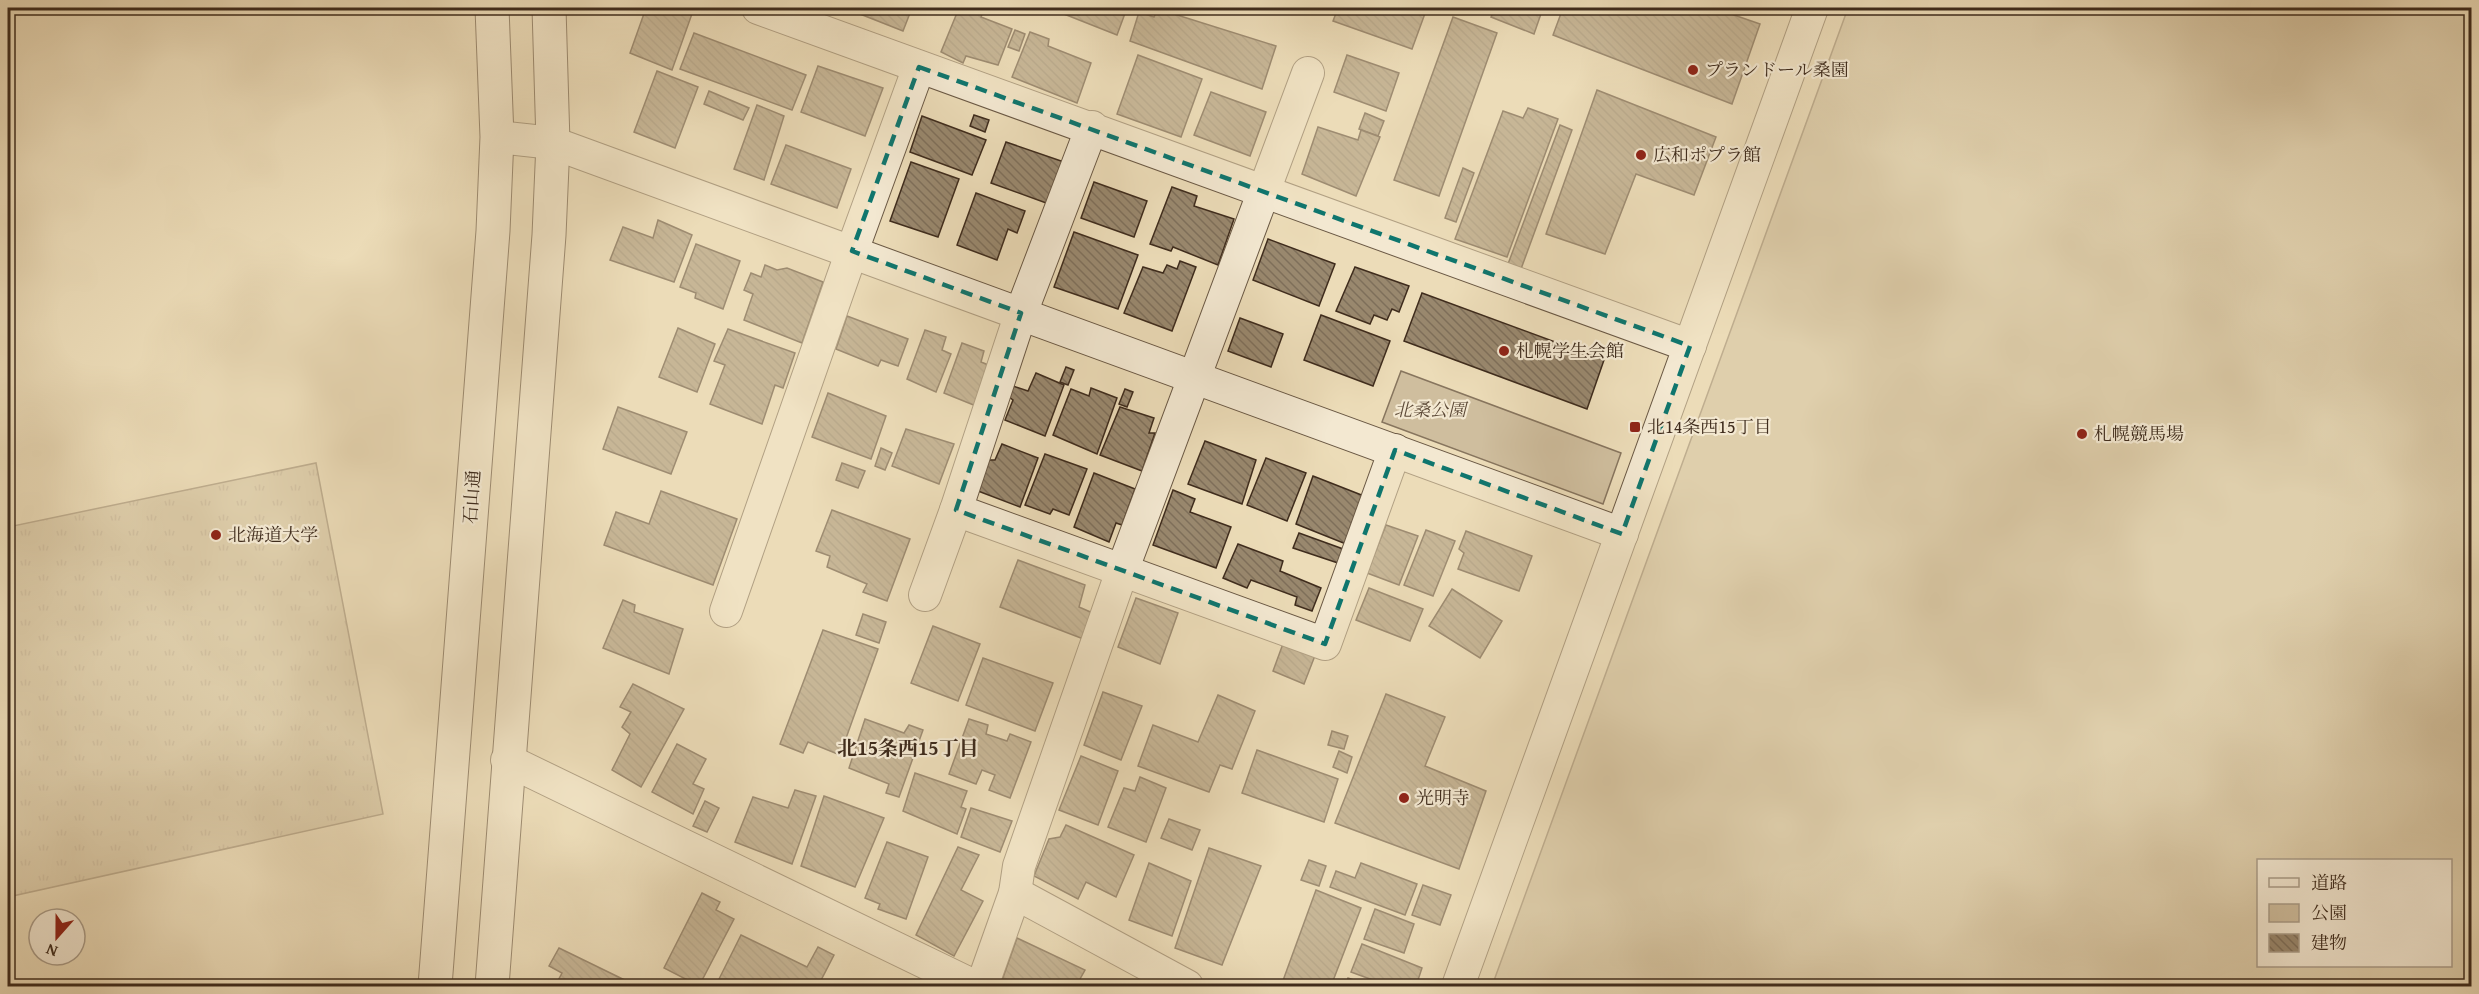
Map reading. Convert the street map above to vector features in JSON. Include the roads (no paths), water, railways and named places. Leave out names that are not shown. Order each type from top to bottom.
[{"type":"main road","name":"石山通","points":[[435,987],[493,231],[497,137],[492,8]]},
{"type":"main road","points":[[492,987],[507,760],[549,235],[553,143],[549,8]]},
{"type":"street","points":[[758,8],[920,68],[1092,127],[1690,346]]},
{"type":"street","points":[[1458,987],[1812,8]]},
{"type":"street","points":[[726,611],[852,251],[920,68]]},
{"type":"street","points":[[982,987],[1015,893],[1019,866],[1122,571],[1308,73]]},
{"type":"street","points":[[925,595],[956,510],[1021,313],[1092,127]]},
{"type":"street","points":[[497,137],[553,143],[1622,534]]},
{"type":"street","points":[[956,510],[1325,644],[1395,450]]},
{"type":"street","points":[[507,760],[974,987]]},
{"type":"street","points":[[1015,893],[1187,987]]},
{"type":"place","name":"プランドール桑園","points":[[1693,70]]},
{"type":"place","name":"広和ポプラ館","points":[[1641,155]]},
{"type":"place","name":"札幌学生会館","points":[[1504,351]]},
{"type":"place","name":"北14条西15丁目","points":[[1635,427]]},
{"type":"place","name":"札幌競馬場","points":[[2082,434]]},
{"type":"place","name":"北海道大学","points":[[216,535]]},
{"type":"place","name":"光明寺","points":[[1404,798]]},
{"type":"district","name":"北15条西15丁目","points":[[908,748]]},
{"type":"park label","name":"北桑公園","points":[[1430,410]]}]
